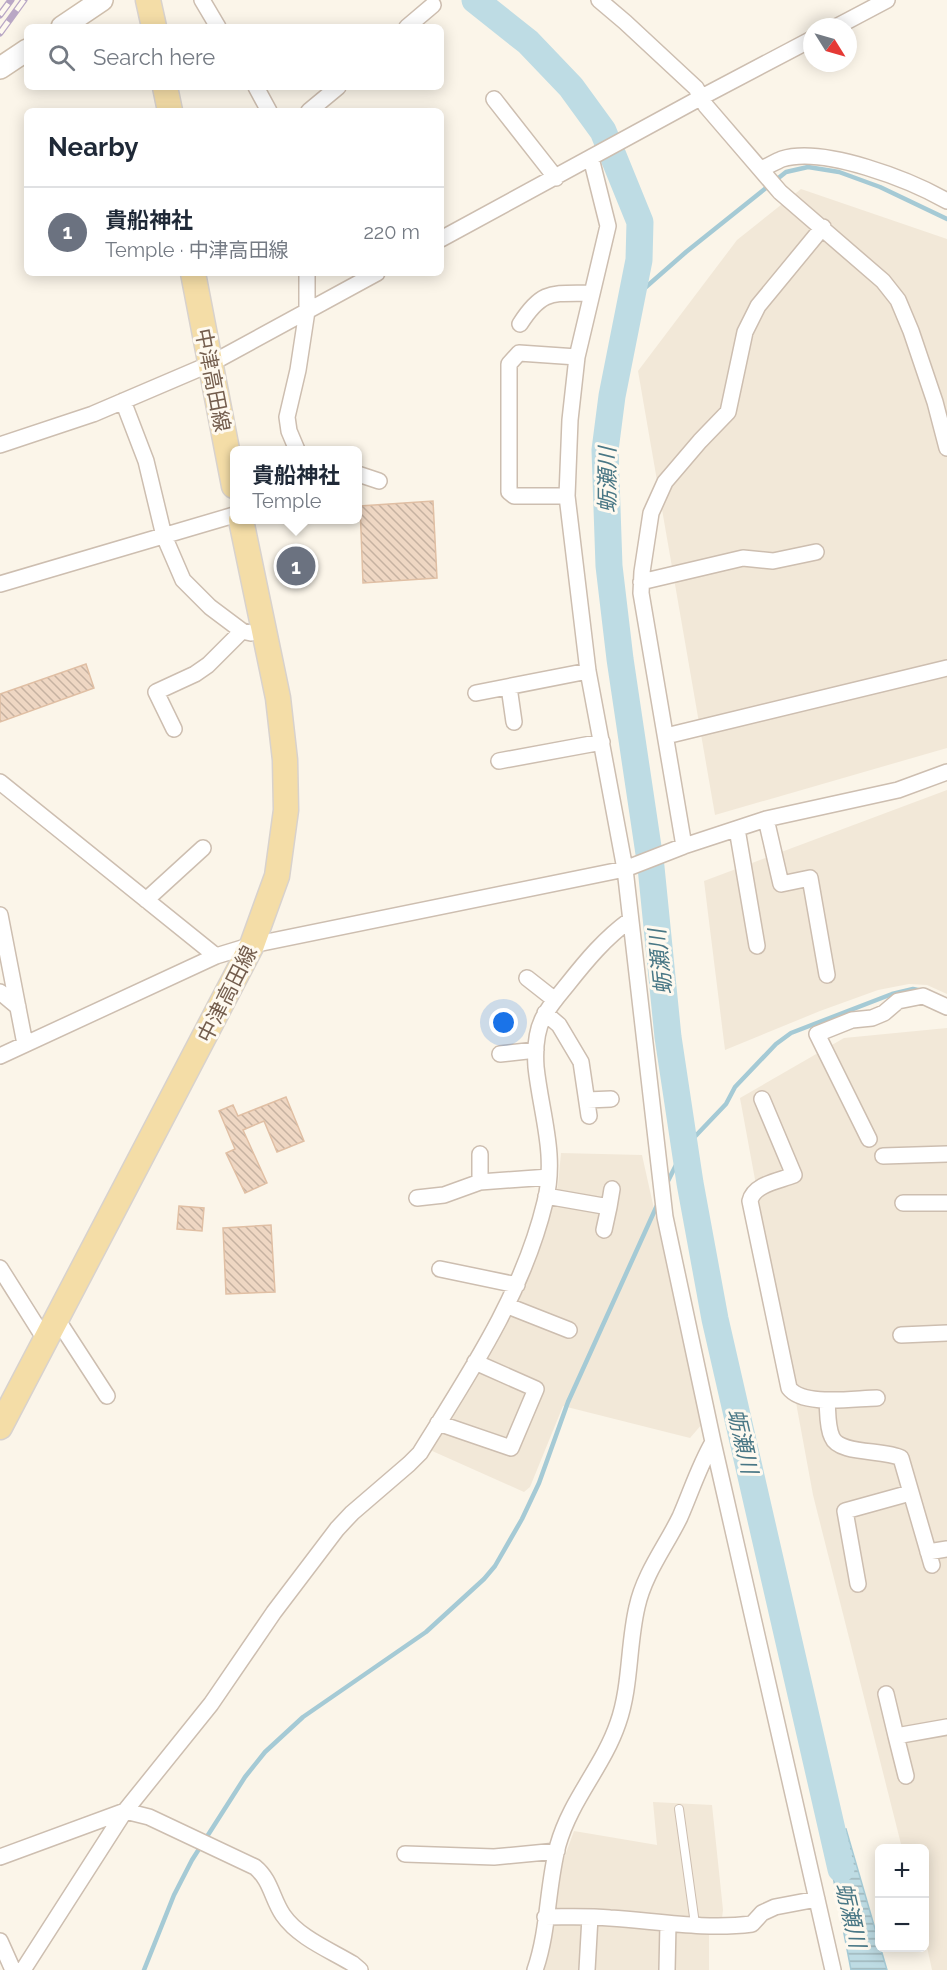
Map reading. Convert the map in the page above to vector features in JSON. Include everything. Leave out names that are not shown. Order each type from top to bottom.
[{"type":"main road","points":[[66,24],[102,0]]},
{"type":"main road","points":[[148,0],[153,24]]},
{"type":"main road","points":[[0,68],[24,52]]},
{"type":"main road","points":[[166,90],[169,108]]},
{"type":"main road","name":"中津高田線","points":[[194,276],[230,466]]},
{"type":"main road","name":"中津高田線","points":[[0,1427],[252,945],[277,876],[286,810],[284,749],[278,698],[254,634],[242,524]]},
{"type":"street","points":[[202,0],[216,24]]},
{"type":"street","points":[[599,0],[696,88],[700,98],[780,192],[883,281],[898,300],[932,392],[947,448]]},
{"type":"street","points":[[853,18],[888,0]]},
{"type":"street","points":[[411,24],[433,5]]},
{"type":"street","points":[[444,237],[803,44]]},
{"type":"street","points":[[258,90],[267,108]]},
{"type":"street","points":[[313,108],[334,90]]},
{"type":"street","points":[[494,99],[556,178]]},
{"type":"street","points":[[764,172],[784,159],[810,157],[842,161],[885,174],[947,201]]},
{"type":"street","points":[[591,158],[608,226],[577,357],[570,420],[567,496],[588,671],[628,868],[630,920],[665,1217],[713,1442],[833,1970]]},
{"type":"street","points":[[680,848],[666,736],[641,593],[651,513],[665,482],[728,412],[745,332],[758,306],[823,227]]},
{"type":"street","points":[[295,446],[289,431],[287,417],[298,370],[307,311],[307,276]]},
{"type":"street","points":[[0,445],[93,414],[210,364],[371,276]]},
{"type":"street","points":[[520,324],[539,299],[551,294],[592,294]]},
{"type":"street","points":[[567,496],[514,496],[509,492],[509,364],[519,353],[577,357]]},
{"type":"street","points":[[123,401],[146,462],[164,536],[183,580],[210,607],[254,634],[195,674],[156,692],[174,729]]},
{"type":"street","points":[[362,476],[379,481]]},
{"type":"street","points":[[0,584],[230,516]]},
{"type":"street","points":[[642,582],[743,558],[773,561],[816,552]]},
{"type":"street","points":[[666,736],[947,668]]},
{"type":"street","points":[[476,693],[588,671]]},
{"type":"street","points":[[509,687],[514,722]]},
{"type":"street","points":[[499,761],[602,742]]},
{"type":"street","points":[[0,1056],[216,956],[252,945],[628,868],[766,819],[898,790],[947,772]]},
{"type":"street","points":[[0,782],[216,956]]},
{"type":"street","points":[[766,819],[781,884],[810,878],[827,975]]},
{"type":"street","points":[[737,829],[757,946]]},
{"type":"street","points":[[146,900],[203,848]]},
{"type":"street","points":[[0,915],[25,1044]]},
{"type":"street","points":[[23,1970],[125,1811],[205,1712],[274,1612],[337,1528],[420,1453],[508,1306],[538,1225],[549,1177],[550,1148],[536,1067],[536,1050],[542,1021],[545,1013],[593,953],[616,930],[630,920]]},
{"type":"street","points":[[527,978],[555,1000]]},
{"type":"street","points":[[0,992],[18,1007]]},
{"type":"street","points":[[869,1139],[817,1034],[852,1020],[872,1018],[898,1001],[923,996],[947,1007]]},
{"type":"street","points":[[545,1013],[559,1025],[581,1062],[588,1108],[611,1099]]},
{"type":"street","points":[[500,1054],[536,1050]]},
{"type":"street","points":[[762,1099],[794,1175],[757,1189],[750,1201],[789,1388],[792,1392],[803,1396],[827,1400],[877,1398]]},
{"type":"street","points":[[480,1154],[480,1182]]},
{"type":"street","points":[[883,1156],[947,1154]]},
{"type":"street","points":[[417,1198],[444,1196],[480,1182],[549,1177]]},
{"type":"street","points":[[604,1230],[612,1189]]},
{"type":"street","points":[[546,1196],[609,1207]]},
{"type":"street","points":[[903,1203],[947,1203]]},
{"type":"street","points":[[0,1268],[46,1341]]},
{"type":"street","points":[[440,1269],[517,1285]]},
{"type":"street","points":[[508,1306],[568,1330]]},
{"type":"street","points":[[57,1319],[107,1396]]},
{"type":"street","points":[[901,1335],[947,1333]]},
{"type":"street","points":[[438,1423],[511,1448],[536,1389],[475,1362]]},
{"type":"street","points":[[827,1400],[831,1436],[835,1443],[845,1448],[890,1453],[901,1458],[930,1558],[947,1549]]},
{"type":"street","points":[[535,1970],[542,1946],[545,1917],[563,1828],[606,1752],[618,1725],[637,1605],[713,1442]]},
{"type":"street","points":[[858,1584],[845,1511],[910,1493]]},
{"type":"street","points":[[886,1694],[906,1776]]},
{"type":"street","points":[[896,1736],[947,1727]]},
{"type":"street","points":[[0,1857],[125,1811],[149,1817],[255,1867],[263,1874],[282,1914],[297,1931],[360,1970]]},
{"type":"street","points":[[405,1854],[486,1857],[557,1851]]},
{"type":"street","points":[[545,1917],[590,1917],[738,1926],[752,1924],[762,1913],[775,1907],[817,1899]]},
{"type":"street","points":[[587,1970],[590,1917]]},
{"type":"street","points":[[667,1970],[668,1923]]},
{"type":"street","points":[[0,1941],[12,1970]]},
{"type":"lane","points":[[679,1809],[695,1924]]},
{"type":"shaded area","points":[[801,189],[947,239],[947,748],[715,815],[638,371],[737,240]]},
{"type":"shaded area","points":[[947,790],[947,994],[927,985],[909,984],[878,990],[725,1050],[704,881]]},
{"type":"shaded area","points":[[947,1028],[947,1970],[932,1970],[928,1952],[929,1844],[901,1844],[813,1495],[740,1098],[844,1038]]},
{"type":"shaded area","points":[[561,1153],[642,1155],[702,1424],[690,1438],[563,1406],[530,1487],[524,1492],[430,1450],[518,1302],[535,1261],[552,1208],[558,1185]]},
{"type":"shaded area","points":[[653,1802],[712,1805],[723,1910],[720,1935],[709,1935],[709,1970],[540,1970],[562,1864],[574,1831],[657,1845]]},
{"type":"water","points":[[846,1829],[875,1929],[875,1952],[882,1952],[887,1970],[851,1970],[825,1835]]},
{"type":"building","points":[[433,501],[437,578],[363,583],[362,506]]},
{"type":"building","points":[[301,556],[306,572],[289,577],[284,562]]},
{"type":"building","points":[[86,664],[94,688],[0,722],[0,694]]},
{"type":"building","points":[[286,1097],[304,1141],[277,1152],[264,1121],[243,1130],[267,1183],[245,1193],[226,1153],[235,1149],[219,1111],[233,1105],[238,1116]]},
{"type":"building","points":[[179,1206],[204,1208],[202,1231],[177,1229]]},
{"type":"building","points":[[271,1225],[275,1292],[226,1294],[223,1228]]},
{"type":"waterway","name":"蛎瀬川","points":[[475,0],[528,42],[571,87],[603,131],[640,222],[639,260],[612,396],[605,450],[609,566],[620,659],[651,867],[668,1037],[690,1183],[715,1319],[841,1869]]},
{"type":"waterway","points":[[630,301],[686,252],[786,172],[808,167],[839,172],[880,187],[947,219]]},
{"type":"waterway","points":[[666,1185],[685,1147],[726,1104],[735,1087],[776,1044],[791,1033],[892,994],[913,989],[923,991]]},
{"type":"waterway","points":[[144,1970],[174,1895],[192,1860],[245,1777],[265,1752],[303,1717],[426,1632],[495,1566],[522,1519],[539,1483],[568,1402],[659,1201]]},
{"type":"railway","points":[[0,15],[11,0]]},
{"type":"railway","points":[[0,33],[24,0]]},
{"type":"place","name":"貴船神社","points":[[296,566]]}]
